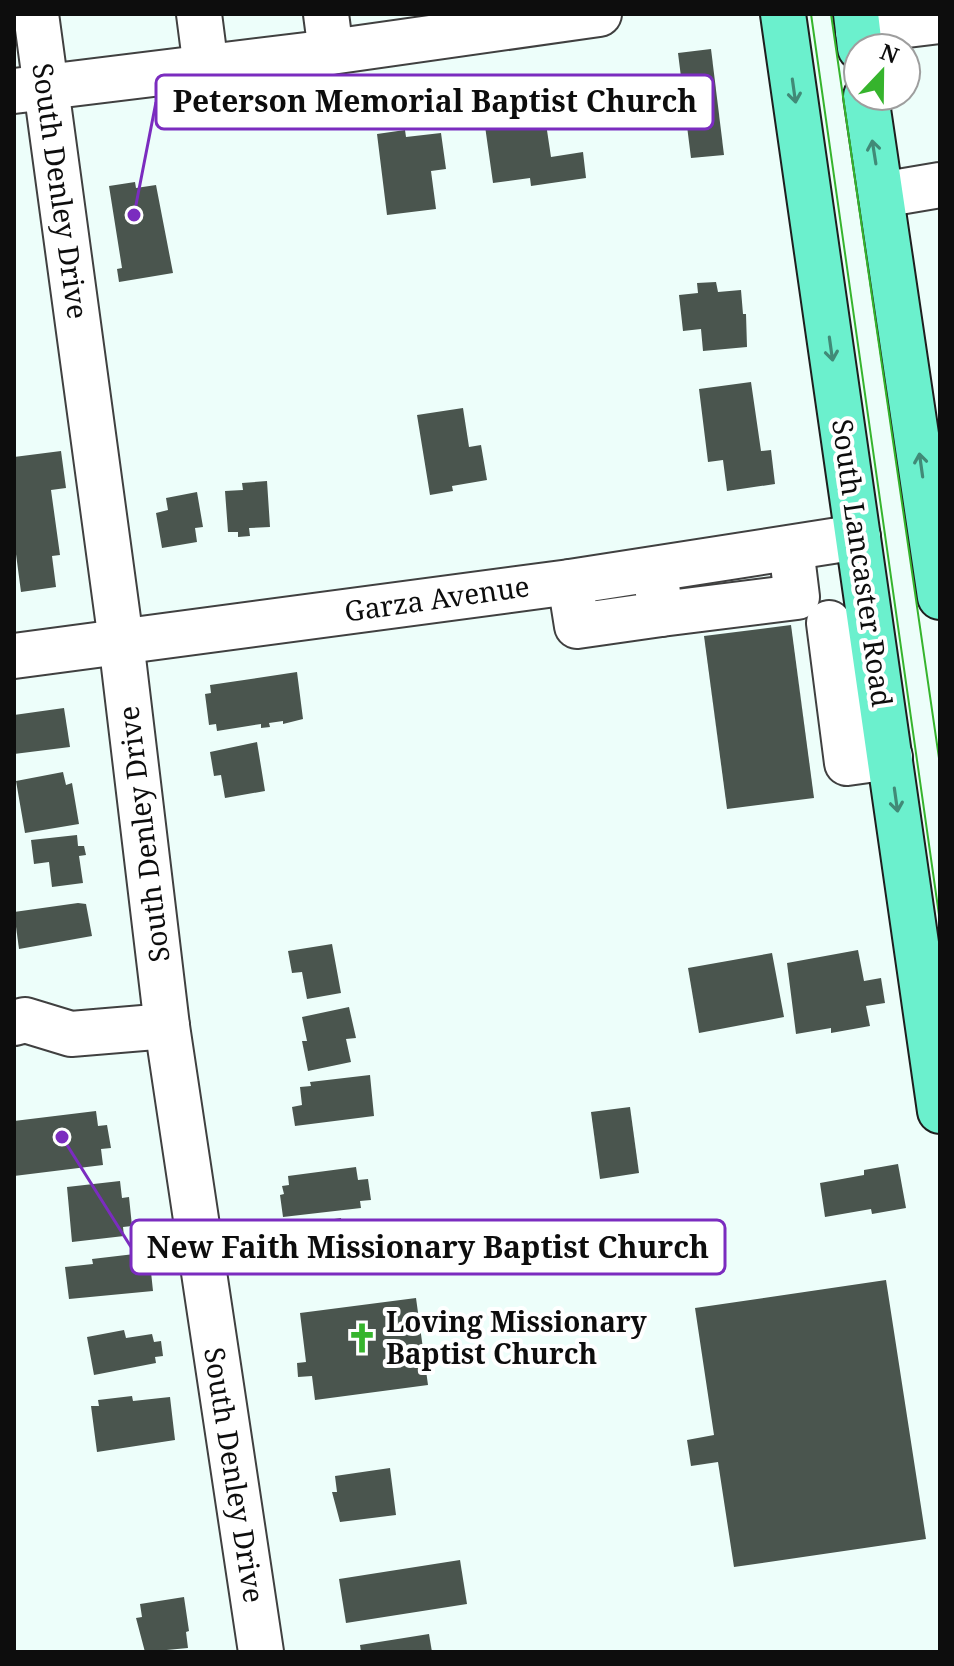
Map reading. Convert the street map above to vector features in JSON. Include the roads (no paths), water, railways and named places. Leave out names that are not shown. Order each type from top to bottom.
[{"type":"main road","name":"South Lancaster Road","points":[[783,14],[858,537],[832,613],[890,757],[940,1111]]},
{"type":"main road","points":[[868,112],[940,597]]},
{"type":"street","name":"South Denley Drive","points":[[36,14],[30,89],[121,641],[167,1026],[261,1652]]},
{"type":"street","points":[[199,14],[206,68]]},
{"type":"street","points":[[30,89],[206,68],[328,33],[599,14]]},
{"type":"street","points":[[858,31],[940,21]]},
{"type":"street","points":[[881,195],[940,185]]},
{"type":"street","name":"Garza Avenue","points":[[14,656],[570,582],[858,537]]},
{"type":"street","points":[[791,548],[832,613]]},
{"type":"street","points":[[655,568],[661,614]]},
{"type":"street","points":[[570,582],[577,626],[661,614],[832,613]]},
{"type":"street","points":[[14,1023],[25,1020],[71,1034],[167,1026]]},
{"type":"tram line","points":[[811,14],[940,922]]},
{"type":"tram line","points":[[831,14],[940,765]]},
{"type":"place","name":"Peterson Memorial Baptist Church","points":[[134,215]]},
{"type":"place","name":"New Faith Missionary Baptist Church","points":[[62,1137]]},
{"type":"place","name":"Loving Missionary Baptist Church","points":[[362,1338]]}]
